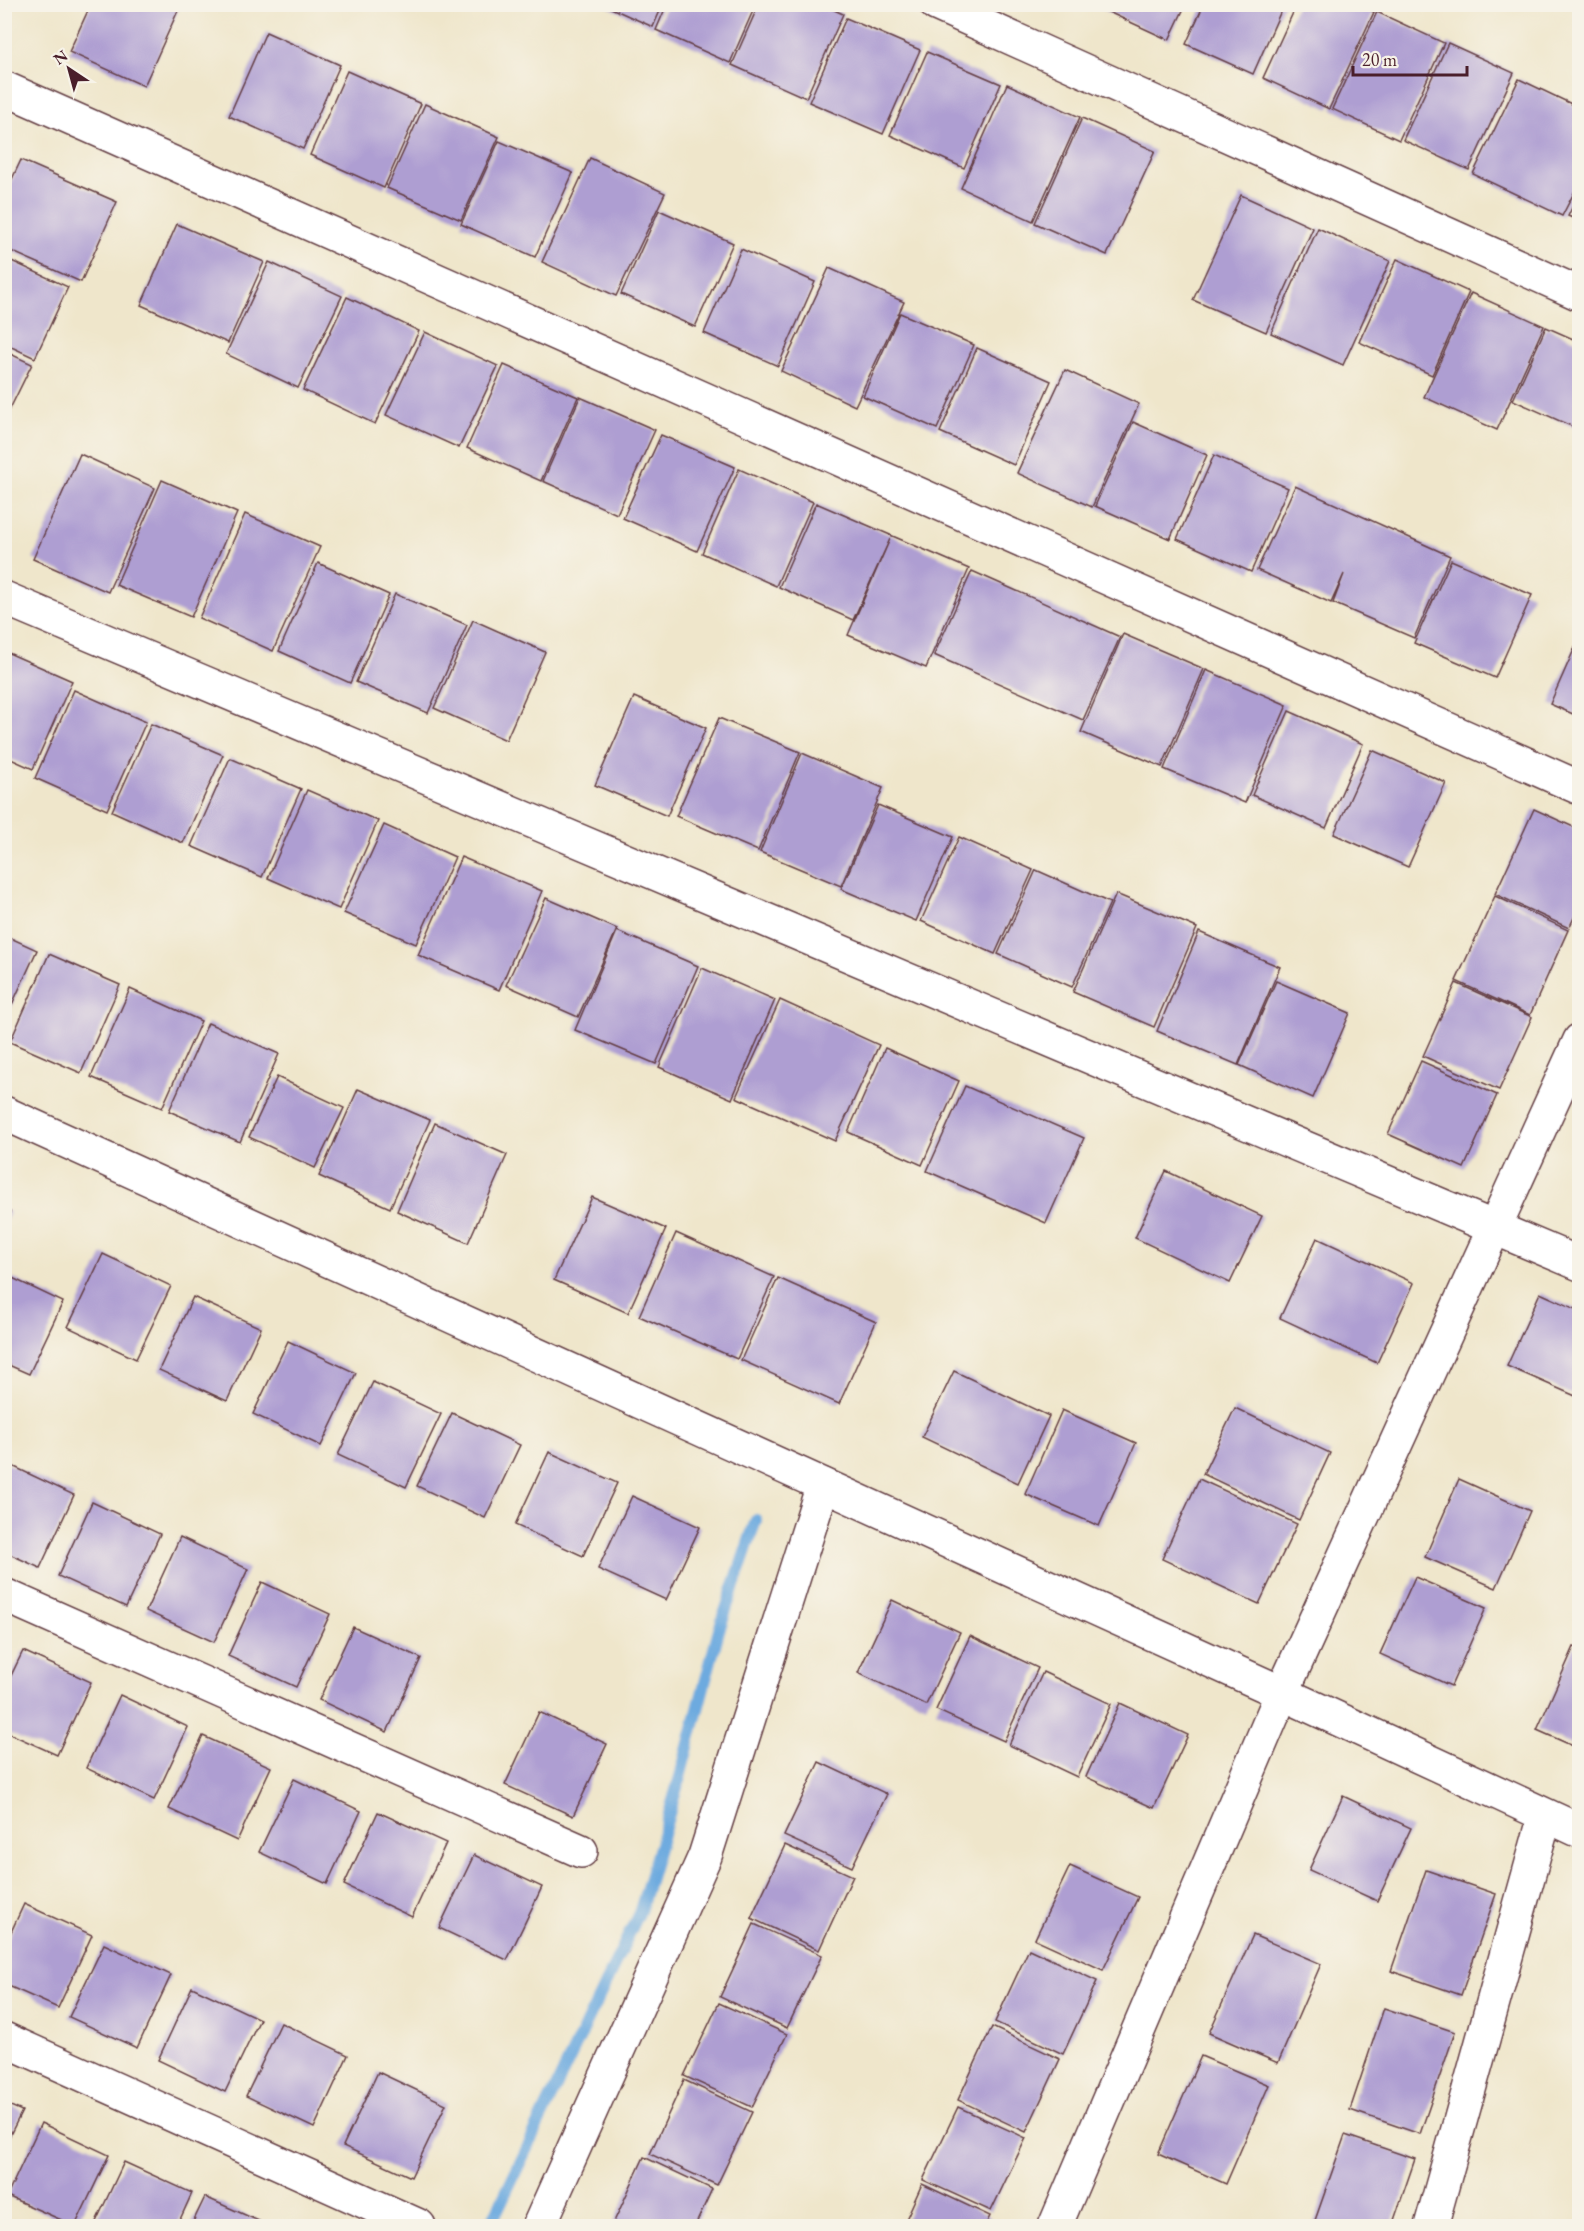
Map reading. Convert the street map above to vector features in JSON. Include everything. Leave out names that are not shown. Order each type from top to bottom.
[{"type":"street","points":[[936,4],[1580,294]]},
{"type":"street","points":[[4,88],[1580,788]]},
{"type":"street","points":[[4,598],[1580,1264]]},
{"type":"street","points":[[1055,2226],[1282,1693],[1580,1040]]},
{"type":"street","points":[[4,1113],[1282,1693],[1580,1831]]},
{"type":"street","points":[[539,2226],[705,1856],[823,1485]]},
{"type":"street","points":[[4,1595],[581,1851]]},
{"type":"street","points":[[1431,2226],[1545,1816]]},
{"type":"street","points":[[4,2038],[419,2226]]},
{"type":"building","points":[[91,4],[181,4],[144,86],[69,52]]},
{"type":"building","points":[[602,4],[663,4],[653,27]]},
{"type":"building","points":[[667,4],[756,4],[730,63],[656,30]]},
{"type":"building","points":[[759,4],[821,4],[843,14],[806,98],[732,65]]},
{"type":"building","points":[[1104,4],[1186,4],[1169,40],[1102,9]]},
{"type":"building","points":[[1204,4],[1284,4],[1253,74],[1186,44]]},
{"type":"building","points":[[1297,4],[1358,4],[1374,12],[1329,109],[1263,78]]},
{"type":"building","points":[[1377,12],[1444,43],[1399,140],[1332,109]]},
{"type":"building","points":[[846,18],[920,50],[883,134],[809,102]]},
{"type":"building","points":[[266,32],[340,65],[303,149],[229,116]]},
{"type":"building","points":[[1448,43],[1514,73],[1469,170],[1403,140]]},
{"type":"building","points":[[927,52],[1001,84],[964,168],[890,135]]},
{"type":"building","points":[[347,71],[421,104],[384,188],[310,155]]},
{"type":"building","points":[[1519,79],[1580,108],[1580,181],[1562,216],[1473,174]]},
{"type":"building","points":[[1007,84],[1080,117],[1033,221],[961,188]]},
{"type":"building","points":[[425,104],[499,137],[461,220],[387,188]]},
{"type":"building","points":[[1082,118],[1155,151],[1107,255],[1035,223]]},
{"type":"building","points":[[499,141],[573,173],[535,257],[461,224]]},
{"type":"building","points":[[590,158],[665,193],[616,296],[542,262]]},
{"type":"building","points":[[21,160],[117,202],[81,282],[4,248],[4,196]]},
{"type":"building","points":[[1580,191],[1580,221],[1568,216]]},
{"type":"building","points":[[1241,195],[1313,228],[1266,332],[1193,300]]},
{"type":"building","points":[[659,210],[733,243],[695,327],[621,294]]},
{"type":"building","points":[[177,224],[264,262],[228,343],[141,305]]},
{"type":"building","points":[[1318,228],[1390,261],[1343,365],[1271,333]]},
{"type":"building","points":[[741,249],[815,282],[778,366],[704,333]]},
{"type":"building","points":[[5,258],[68,287],[35,358],[5,344]]},
{"type":"building","points":[[1397,259],[1469,292],[1432,375],[1359,342]]},
{"type":"building","points":[[269,262],[342,296],[298,388],[226,354]]},
{"type":"building","points":[[829,268],[904,302],[855,406],[781,371]]},
{"type":"building","points":[[1471,293],[1544,326],[1497,430],[1424,397]]},
{"type":"building","points":[[347,297],[419,331],[375,424],[303,390]]},
{"type":"building","points":[[900,313],[974,345],[937,429],[863,396]]},
{"type":"building","points":[[1546,327],[1580,342],[1580,430],[1513,400]]},
{"type":"building","points":[[425,332],[498,366],[459,448],[386,415]]},
{"type":"building","points":[[977,348],[1051,381],[1014,465],[940,432]]},
{"type":"building","points":[[4,351],[32,364],[4,421]]},
{"type":"building","points":[[504,365],[578,397],[541,481],[467,448]]},
{"type":"building","points":[[1065,370],[1139,404],[1092,507],[1017,473]]},
{"type":"building","points":[[580,397],[655,430],[617,514],[543,481]]},
{"type":"building","points":[[1133,422],[1207,455],[1170,539],[1095,506]]},
{"type":"building","points":[[661,435],[735,467],[697,551],[623,518]]},
{"type":"building","points":[[80,454],[155,488],[108,592],[33,559]]},
{"type":"building","points":[[1214,455],[1288,488],[1251,572],[1177,539]]},
{"type":"building","points":[[739,469],[813,502],[776,586],[702,553]]},
{"type":"building","points":[[162,480],[237,513],[191,617],[116,585]]},
{"type":"building","points":[[1295,486],[1450,556],[1414,638],[1333,603],[1344,574],[1331,603],[1257,570]]},
{"type":"building","points":[[816,503],[969,569],[926,668],[848,635],[890,539],[853,620],[779,587]]},
{"type":"building","points":[[245,514],[320,547],[273,651],[199,618]]},
{"type":"building","points":[[1451,560],[1532,595],[1495,678],[1414,643]]},
{"type":"building","points":[[318,563],[389,595],[350,683],[279,651]]},
{"type":"building","points":[[972,571],[1120,637],[1083,720],[934,655]]},
{"type":"building","points":[[395,594],[467,625],[428,713],[356,682]]},
{"type":"building","points":[[473,620],[545,652],[506,740],[434,708]]},
{"type":"building","points":[[1123,634],[1204,669],[1162,767],[1081,732]]},
{"type":"building","points":[[1580,636],[1580,717],[1550,704]]},
{"type":"building","points":[[4,651],[72,681],[33,769],[4,756]]},
{"type":"building","points":[[1206,670],[1287,705],[1245,803],[1164,769]]},
{"type":"building","points":[[74,690],[146,722],[107,810],[35,778]]},
{"type":"building","points":[[634,697],[706,728],[667,816],[595,785]]},
{"type":"building","points":[[1289,711],[1363,744],[1326,828],[1252,795]]},
{"type":"building","points":[[719,718],[800,752],[758,851],[676,816]]},
{"type":"building","points":[[151,724],[223,755],[183,843],[112,811]]},
{"type":"building","points":[[1372,750],[1446,783],[1408,867],[1334,834]]},
{"type":"building","points":[[802,753],[883,788],[841,886],[760,852]]},
{"type":"building","points":[[230,758],[301,789],[262,877],[191,846]]},
{"type":"building","points":[[307,790],[378,821],[339,909],[268,878]]},
{"type":"building","points":[[878,805],[953,837],[916,921],[841,889]]},
{"type":"building","points":[[1534,809],[1580,830],[1580,905],[1569,928],[1495,894]]},
{"type":"building","points":[[384,825],[455,857],[416,944],[344,913]]},
{"type":"building","points":[[959,837],[1033,870],[995,954],[921,921]]},
{"type":"building","points":[[461,857],[542,891],[499,990],[418,955]]},
{"type":"building","points":[[1036,870],[1110,903],[1072,987],[998,954]]},
{"type":"building","points":[[1116,894],[1197,928],[1154,1027],[1073,992]]},
{"type":"building","points":[[1495,896],[1568,930],[1530,1015],[1456,981]]},
{"type":"building","points":[[546,898],[617,929],[578,1017],[506,985]]},
{"type":"building","points":[[617,931],[698,966],[656,1064],[575,1030]]},
{"type":"building","points":[[1199,932],[1280,967],[1238,1065],[1157,1031]]},
{"type":"building","points":[[4,935],[37,950],[4,1022]]},
{"type":"building","points":[[49,954],[120,985],[81,1073],[10,1042]]},
{"type":"building","points":[[702,968],[775,1000],[732,1099],[659,1067]]},
{"type":"building","points":[[1276,981],[1350,1013],[1313,1098],[1239,1065]]},
{"type":"building","points":[[1456,983],[1532,1017],[1499,1090],[1423,1056]]},
{"type":"building","points":[[130,989],[201,1021],[162,1108],[91,1077]]},
{"type":"building","points":[[780,1000],[879,1045],[835,1141],[736,1097]]},
{"type":"building","points":[[208,1023],[279,1054],[240,1142],[169,1111]]},
{"type":"building","points":[[885,1048],[959,1081],[922,1165],[848,1132]]},
{"type":"building","points":[[1421,1061],[1497,1095],[1464,1168],[1388,1134]]},
{"type":"building","points":[[277,1077],[344,1108],[315,1168],[249,1137]]},
{"type":"building","points":[[965,1086],[1084,1138],[1046,1223],[927,1171]]},
{"type":"building","points":[[358,1089],[430,1120],[390,1208],[319,1176]]},
{"type":"building","points":[[435,1123],[507,1155],[468,1243],[397,1211]]},
{"type":"building","points":[[1166,1171],[1262,1216],[1230,1283],[1135,1238]]},
{"type":"building","points":[[592,1197],[666,1229],[628,1313],[554,1280]]},
{"type":"building","points":[[4,1210],[10,1212],[4,1224]]},
{"type":"building","points":[[676,1233],[774,1277],[737,1359],[639,1316]]},
{"type":"building","points":[[1317,1238],[1414,1283],[1377,1363],[1280,1318]]},
{"type":"building","points":[[103,1254],[171,1286],[136,1359],[68,1327]]},
{"type":"building","points":[[4,1274],[63,1302],[29,1374],[4,1363]]},
{"type":"building","points":[[778,1278],[876,1322],[839,1404],[741,1360]]},
{"type":"building","points":[[1540,1293],[1580,1311],[1580,1398],[1507,1366]]},
{"type":"building","points":[[193,1297],[261,1328],[227,1401],[159,1370]]},
{"type":"building","points":[[288,1341],[356,1373],[321,1446],[253,1414]]},
{"type":"building","points":[[954,1371],[1049,1416],[1018,1483],[922,1437]]},
{"type":"building","points":[[373,1382],[441,1414],[406,1487],[338,1455]]},
{"type":"building","points":[[1235,1408],[1330,1453],[1299,1520],[1203,1474]]},
{"type":"building","points":[[1062,1410],[1136,1443],[1099,1526],[1025,1494]]},
{"type":"building","points":[[452,1413],[520,1445],[485,1518],[417,1486]]},
{"type":"building","points":[[549,1452],[617,1483],[583,1556],[515,1525]]},
{"type":"building","points":[[6,1463],[74,1495],[40,1568],[5,1552]]},
{"type":"building","points":[[1199,1479],[1297,1524],[1259,1604],[1162,1559]]},
{"type":"building","points":[[1459,1479],[1530,1511],[1496,1588],[1425,1557]]},
{"type":"building","points":[[632,1496],[700,1527],[666,1600],[598,1569]]},
{"type":"building","points":[[92,1502],[160,1534],[126,1607],[58,1576]]},
{"type":"building","points":[[180,1537],[248,1569],[214,1642],[146,1611]]},
{"type":"building","points":[[1415,1577],[1486,1608],[1451,1686],[1380,1654]]},
{"type":"building","points":[[262,1582],[330,1614],[296,1687],[228,1656]]},
{"type":"building","points":[[892,1600],[960,1632],[926,1705],[858,1673]]},
{"type":"building","points":[[353,1627],[421,1658],[387,1732],[319,1700]]},
{"type":"building","points":[[970,1636],[1038,1668],[1004,1741],[936,1710]]},
{"type":"building","points":[[4,1641],[10,1643],[4,1654]]},
{"type":"building","points":[[1574,1647],[1580,1649],[1580,1749],[1537,1730]]},
{"type":"building","points":[[23,1651],[91,1682],[57,1755],[4,1731],[4,1690]]},
{"type":"building","points":[[1043,1672],[1111,1704],[1077,1777],[1009,1745]]},
{"type":"building","points":[[120,1695],[188,1727],[154,1800],[86,1768]]},
{"type":"building","points":[[1120,1703],[1188,1735],[1154,1808],[1086,1777]]},
{"type":"building","points":[[539,1712],[607,1744],[573,1816],[505,1785]]},
{"type":"building","points":[[203,1736],[271,1767],[237,1841],[169,1809]]},
{"type":"building","points":[[819,1762],[887,1794],[852,1867],[784,1836]]},
{"type":"building","points":[[294,1779],[361,1811],[327,1884],[259,1852]]},
{"type":"building","points":[[1343,1796],[1411,1828],[1377,1901],[1309,1870]]},
{"type":"building","points":[[378,1812],[446,1843],[412,1917],[344,1885]]},
{"type":"building","points":[[785,1845],[853,1876],[819,1950],[751,1918]]},
{"type":"building","points":[[474,1855],[542,1887],[507,1960],[439,1928]]},
{"type":"building","points":[[1070,1866],[1138,1897],[1103,1970],[1035,1939]]},
{"type":"building","points":[[1426,1870],[1496,1894],[1461,1995],[1391,1971]]},
{"type":"building","points":[[24,1904],[92,1935],[58,2008],[4,1984],[4,1947]]},
{"type":"building","points":[[754,1924],[822,1955],[787,2028],[720,1997]]},
{"type":"building","points":[[1253,1935],[1321,1964],[1278,2063],[1209,2033]]},
{"type":"building","points":[[104,1944],[171,1975],[137,2048],[69,2017]]},
{"type":"building","points":[[1029,1949],[1097,1981],[1063,2054],[995,2022]]},
{"type":"building","points":[[192,1987],[260,2019],[225,2092],[158,2060]]},
{"type":"building","points":[[719,2003],[787,2034],[752,2107],[684,2076]]},
{"type":"building","points":[[1384,2008],[1455,2032],[1420,2134],[1350,2110]]},
{"type":"building","points":[[281,2023],[348,2055],[314,2128],[246,2096]]},
{"type":"building","points":[[992,2027],[1060,2059],[1026,2132],[958,2100]]},
{"type":"building","points":[[1201,2056],[1269,2085],[1226,2184],[1158,2154]]},
{"type":"building","points":[[378,2072],[446,2104],[411,2177],[343,2146]]},
{"type":"building","points":[[684,2080],[752,2112],[717,2185],[650,2154]]},
{"type":"building","points":[[4,2103],[22,2111],[4,2147]]},
{"type":"building","points":[[958,2107],[1026,2138],[991,2211],[923,2180]]},
{"type":"building","points":[[41,2123],[109,2155],[75,2226],[7,2196]]},
{"type":"building","points":[[1345,2135],[1415,2159],[1392,2226],[1313,2226]]},
{"type":"building","points":[[644,2157],[712,2189],[695,2226],[612,2226]]},
{"type":"building","points":[[124,2162],[192,2193],[177,2226],[94,2226]]},
{"type":"building","points":[[922,2184],[990,2216],[985,2226],[903,2226]]},
{"type":"building","points":[[205,2197],[270,2226],[191,2226]]},
{"type":"waterway","points":[[490,2226],[640,1911],[680,1777],[719,1630],[756,1520]]}]
